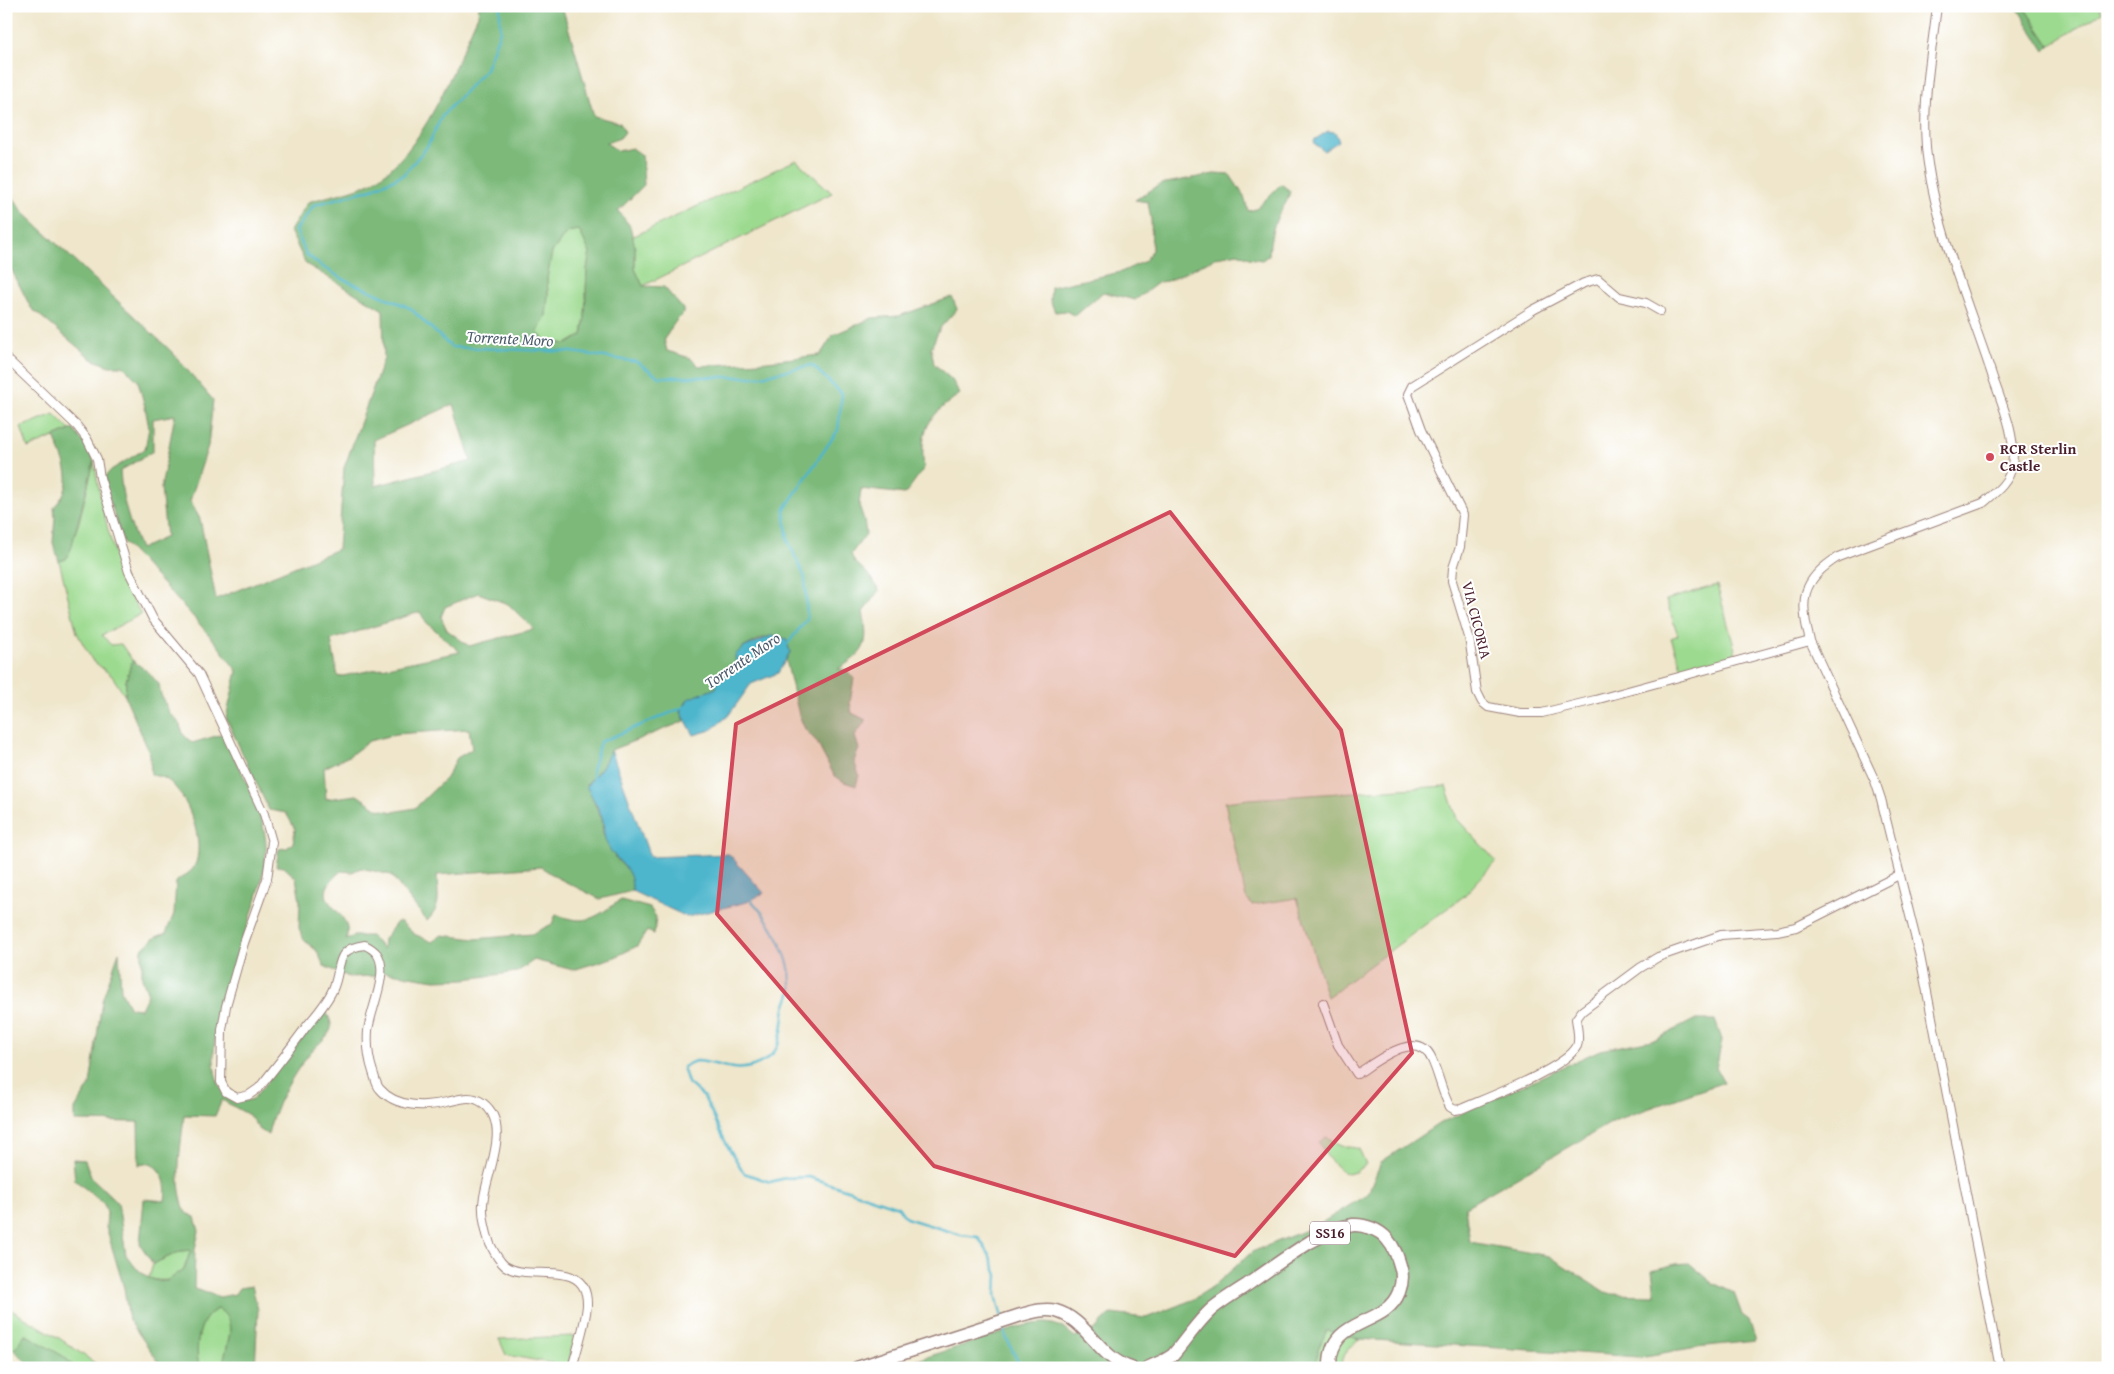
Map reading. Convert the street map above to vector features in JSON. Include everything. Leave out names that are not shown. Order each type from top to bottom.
[{"type":"main road","name":"SS16","points":[[1147,1368],[1173,1355],[1212,1309],[1312,1242],[1342,1228],[1354,1225],[1366,1227],[1379,1232],[1392,1245],[1400,1266],[1402,1284],[1392,1304],[1384,1311],[1350,1328],[1337,1340],[1329,1356],[1330,1368]]},
{"type":"main road","points":[[857,1368],[1021,1315],[1044,1310],[1068,1317],[1119,1363],[1131,1368]]},
{"type":"street","points":[[1937,6],[1926,120],[1928,164],[1942,228],[2003,409],[2013,448],[2012,467],[2002,488],[1983,503],[1838,557],[1824,565],[1813,576],[1806,587],[1803,602],[1804,622],[1810,641],[1875,781],[1920,956],[2000,1368]]},
{"type":"street","name":"VIA CICORIA","points":[[1660,312],[1646,304],[1619,297],[1598,279],[1584,283],[1516,320],[1412,386],[1408,394],[1421,430],[1438,466],[1461,506],[1463,515],[1460,547],[1453,568],[1452,582],[1469,637],[1482,702],[1488,707],[1498,710],[1520,713],[1542,712],[1596,700],[1810,641]]},
{"type":"street","points":[[6,358],[77,426],[87,439],[97,460],[100,478],[129,572],[153,619],[200,674],[264,814],[272,842],[267,879],[244,943],[226,1006],[222,1030],[221,1082],[226,1092],[237,1098],[249,1095],[259,1088],[326,1001],[333,989],[339,961],[345,951],[354,946],[365,945],[376,953],[381,962],[380,979],[368,1030],[371,1067],[379,1088],[390,1098],[410,1105],[446,1103],[467,1097],[483,1103],[495,1119],[497,1142],[483,1204],[490,1245],[504,1266],[519,1272],[557,1272],[572,1276],[583,1286],[587,1305],[572,1368]]},
{"type":"street","points":[[1323,1003],[1338,1045],[1357,1074],[1400,1048],[1409,1045],[1417,1046],[1428,1052],[1432,1059],[1450,1107],[1455,1110],[1462,1109],[1540,1074],[1567,1057],[1576,1048],[1578,1043],[1576,1019],[1582,1011],[1658,957],[1721,935],[1777,932],[1796,927],[1899,875]]},
{"type":"highlighted area","points":[[1170,512],[1341,730],[1412,1053],[1235,1256],[934,1166],[717,914],[736,724]]},
{"type":"green space","points":[[479,6],[562,6],[594,116],[620,123],[625,132],[620,138],[606,143],[618,151],[632,148],[642,155],[644,185],[618,211],[630,226],[635,247],[635,269],[643,286],[664,287],[683,309],[683,314],[674,323],[664,339],[667,351],[690,358],[699,366],[820,355],[833,335],[872,318],[899,316],[952,297],[957,309],[940,328],[931,348],[934,364],[952,380],[960,394],[941,409],[929,424],[923,443],[924,468],[905,494],[861,489],[859,505],[866,534],[851,554],[854,561],[871,577],[879,590],[863,612],[866,632],[864,646],[855,657],[838,669],[846,670],[854,678],[850,703],[852,713],[866,720],[855,736],[859,749],[854,761],[859,775],[856,786],[844,782],[834,775],[816,741],[805,729],[799,715],[786,660],[790,652],[786,639],[769,637],[759,640],[743,648],[736,669],[728,674],[716,688],[688,699],[681,712],[685,721],[611,750],[603,766],[586,785],[602,819],[603,834],[615,857],[628,871],[632,879],[632,891],[600,899],[556,877],[541,867],[437,875],[437,905],[427,921],[391,875],[361,868],[352,872],[341,871],[331,881],[326,896],[344,920],[347,929],[346,940],[354,936],[371,936],[383,949],[384,939],[397,922],[401,922],[414,934],[432,942],[442,935],[475,939],[532,934],[552,924],[556,914],[576,920],[583,920],[597,915],[621,900],[650,908],[656,917],[654,934],[647,931],[637,946],[615,957],[573,970],[534,960],[517,972],[465,979],[435,980],[384,972],[374,976],[349,977],[324,966],[317,951],[304,940],[299,928],[300,901],[296,878],[284,867],[276,866],[279,849],[287,848],[293,843],[295,829],[286,813],[269,810],[226,718],[237,671],[189,612],[123,542],[108,495],[105,477],[111,470],[145,449],[149,428],[138,381],[123,366],[109,366],[92,359],[31,308],[6,259],[6,187],[24,213],[172,352],[213,400],[208,446],[190,501],[200,519],[216,599],[338,549],[344,468],[384,358],[383,310],[306,264],[290,231],[308,202],[370,183],[389,170],[406,153],[435,108],[478,15]],"holes":[[[579,230],[590,253],[582,335],[567,344],[546,341],[537,332],[546,316],[547,278],[552,252],[567,232]],[[454,404],[471,461],[375,486],[374,440]],[[175,415],[161,488],[166,537],[140,549],[122,492],[120,471],[153,451],[153,419]],[[478,593],[508,604],[534,629],[469,646],[447,630],[441,617],[445,607]],[[420,612],[426,622],[460,652],[338,677],[331,640]],[[469,729],[472,749],[457,758],[446,778],[415,808],[393,812],[378,809],[357,795],[326,799],[324,768],[349,756],[369,741],[396,734]]]},
{"type":"green space","points":[[2016,6],[2023,6],[2050,46],[2045,51]]},
{"type":"green space","points":[[2023,6],[2098,6],[2102,12],[2050,46]]},
{"type":"green space","points":[[796,160],[832,193],[643,286],[635,269],[635,248],[632,237]]},
{"type":"green space","points":[[1214,174],[1230,175],[1244,196],[1248,211],[1256,209],[1281,184],[1290,191],[1287,201],[1274,225],[1269,255],[1262,260],[1249,258],[1238,253],[1217,257],[1167,281],[1159,282],[1135,300],[1103,292],[1075,316],[1066,311],[1055,312],[1050,300],[1051,287],[1121,272],[1145,261],[1152,250],[1151,219],[1148,202],[1135,200],[1161,184]]},
{"type":"green space","points":[[579,230],[590,253],[582,335],[567,344],[546,341],[537,332],[546,316],[547,278],[552,252],[567,232]]},
{"type":"green space","points":[[54,414],[70,430],[28,448],[21,427]]},
{"type":"green space","points":[[73,429],[87,447],[94,461],[71,549],[66,559],[59,561],[53,543],[54,507],[65,490],[67,473],[54,437]]},
{"type":"green space","points":[[94,461],[101,501],[111,540],[124,577],[141,614],[102,635],[111,645],[121,644],[132,660],[126,681],[125,696],[112,676],[92,660],[77,633],[59,561],[66,559],[79,522]]},
{"type":"green space","points":[[1717,585],[1737,657],[1683,671],[1671,638],[1678,635],[1666,600]]},
{"type":"green space","points":[[132,660],[148,672],[159,684],[161,695],[169,712],[179,723],[183,734],[192,743],[223,734],[250,791],[262,822],[266,850],[264,867],[251,916],[221,1007],[214,1058],[217,1078],[226,1093],[233,1098],[242,1101],[253,1099],[325,1010],[331,1023],[328,1034],[309,1054],[290,1082],[274,1115],[268,1135],[259,1129],[249,1115],[222,1100],[215,1116],[184,1115],[179,1178],[182,1202],[186,1213],[195,1217],[199,1231],[195,1249],[194,1289],[220,1297],[235,1294],[239,1288],[252,1286],[258,1310],[255,1368],[222,1368],[230,1328],[225,1314],[218,1309],[206,1319],[199,1334],[197,1352],[199,1368],[163,1368],[129,1320],[124,1288],[106,1227],[107,1213],[104,1204],[75,1180],[73,1159],[85,1160],[91,1177],[118,1203],[126,1255],[136,1268],[149,1278],[158,1281],[167,1281],[184,1269],[191,1250],[181,1251],[153,1264],[140,1244],[144,1199],[165,1201],[166,1190],[164,1180],[156,1167],[151,1163],[139,1165],[138,1122],[75,1121],[75,1109],[90,1085],[102,1001],[119,952],[121,991],[130,1008],[141,1009],[148,994],[142,978],[142,949],[154,938],[166,933],[174,914],[176,882],[193,869],[197,857],[196,832],[188,806],[174,786],[166,779],[151,775],[150,754],[125,696],[126,681]]},
{"type":"green space","points":[[1446,786],[1457,819],[1496,861],[1464,896],[1327,997],[1297,898],[1252,905],[1246,898],[1225,802]]},
{"type":"green space","points":[[1694,1020],[1715,1020],[1722,1040],[1716,1068],[1724,1082],[1616,1120],[1465,1207],[1470,1242],[1549,1256],[1608,1294],[1655,1295],[1652,1270],[1689,1263],[1713,1283],[1734,1293],[1742,1315],[1749,1320],[1756,1341],[1696,1347],[1640,1357],[1359,1339],[1327,1330],[1318,1349],[1317,1368],[893,1368],[1023,1326],[1039,1323],[1056,1325],[1075,1337],[1095,1329],[1111,1314],[1146,1318],[1192,1300],[1215,1285],[1252,1252],[1318,1225],[1368,1194],[1381,1162],[1440,1123],[1600,1050],[1657,1039]]},
{"type":"green space","points":[[1326,1137],[1341,1146],[1359,1149],[1366,1164],[1355,1172],[1348,1174],[1343,1171],[1327,1157],[1321,1147],[1319,1142]]},
{"type":"green space","points":[[191,1250],[185,1266],[177,1276],[168,1280],[149,1278],[153,1264],[181,1251]]},
{"type":"green space","points":[[6,1307],[59,1338],[102,1368],[76,1368],[63,1356],[25,1335],[14,1350],[6,1345]]},
{"type":"green space","points":[[218,1309],[225,1314],[230,1328],[222,1368],[199,1368],[197,1352],[199,1334],[206,1319]]},
{"type":"green space","points":[[1327,1330],[1359,1339],[1347,1351],[1343,1359],[1342,1368],[1317,1368],[1318,1349]]},
{"type":"green space","points":[[25,1334],[63,1356],[76,1368],[32,1368],[14,1350]]},
{"type":"green space","points":[[575,1336],[568,1366],[506,1355],[499,1339]]},
{"type":"water","points":[[1328,131],[1335,132],[1339,141],[1324,151],[1315,144],[1314,140]]},
{"type":"water","points":[[773,635],[786,639],[790,652],[778,673],[751,684],[728,716],[711,730],[694,735],[681,712],[688,699],[716,688],[719,678],[736,669],[735,655],[743,648]]},
{"type":"water","points":[[611,750],[650,857],[729,854],[764,893],[747,902],[687,917],[632,891],[630,876],[607,844],[602,817],[586,786],[603,766]]},
{"type":"waterway","name":"Torrente Moro","points":[[500,6],[500,31],[486,69],[442,116],[427,147],[403,175],[372,189],[314,205],[296,230],[306,254],[321,266],[343,279],[410,308],[451,347],[572,352],[637,362],[659,377],[757,377],[812,365],[842,394],[838,430],[784,510],[788,541],[805,578],[807,619],[785,647]]},
{"type":"waterway","name":"Torrente Moro","points":[[594,779],[592,771],[600,742],[687,706]]},
{"type":"waterway","name":"Torrente Moro","points":[[749,898],[765,917],[779,940],[791,977],[791,989],[785,1008],[780,1041],[773,1054],[750,1067],[737,1068],[697,1061],[692,1062],[683,1067],[688,1083],[704,1097],[727,1145],[744,1173],[770,1182],[786,1178],[809,1177],[898,1207],[906,1218],[961,1235],[978,1237],[989,1254],[997,1275],[996,1295],[1002,1318]]},
{"type":"waterway","name":"Torrente Moro","points":[[1004,1326],[1006,1337],[1021,1368]]},
{"type":"place","name":"RCR Sterlin Castle","points":[[1990,457]]}]
